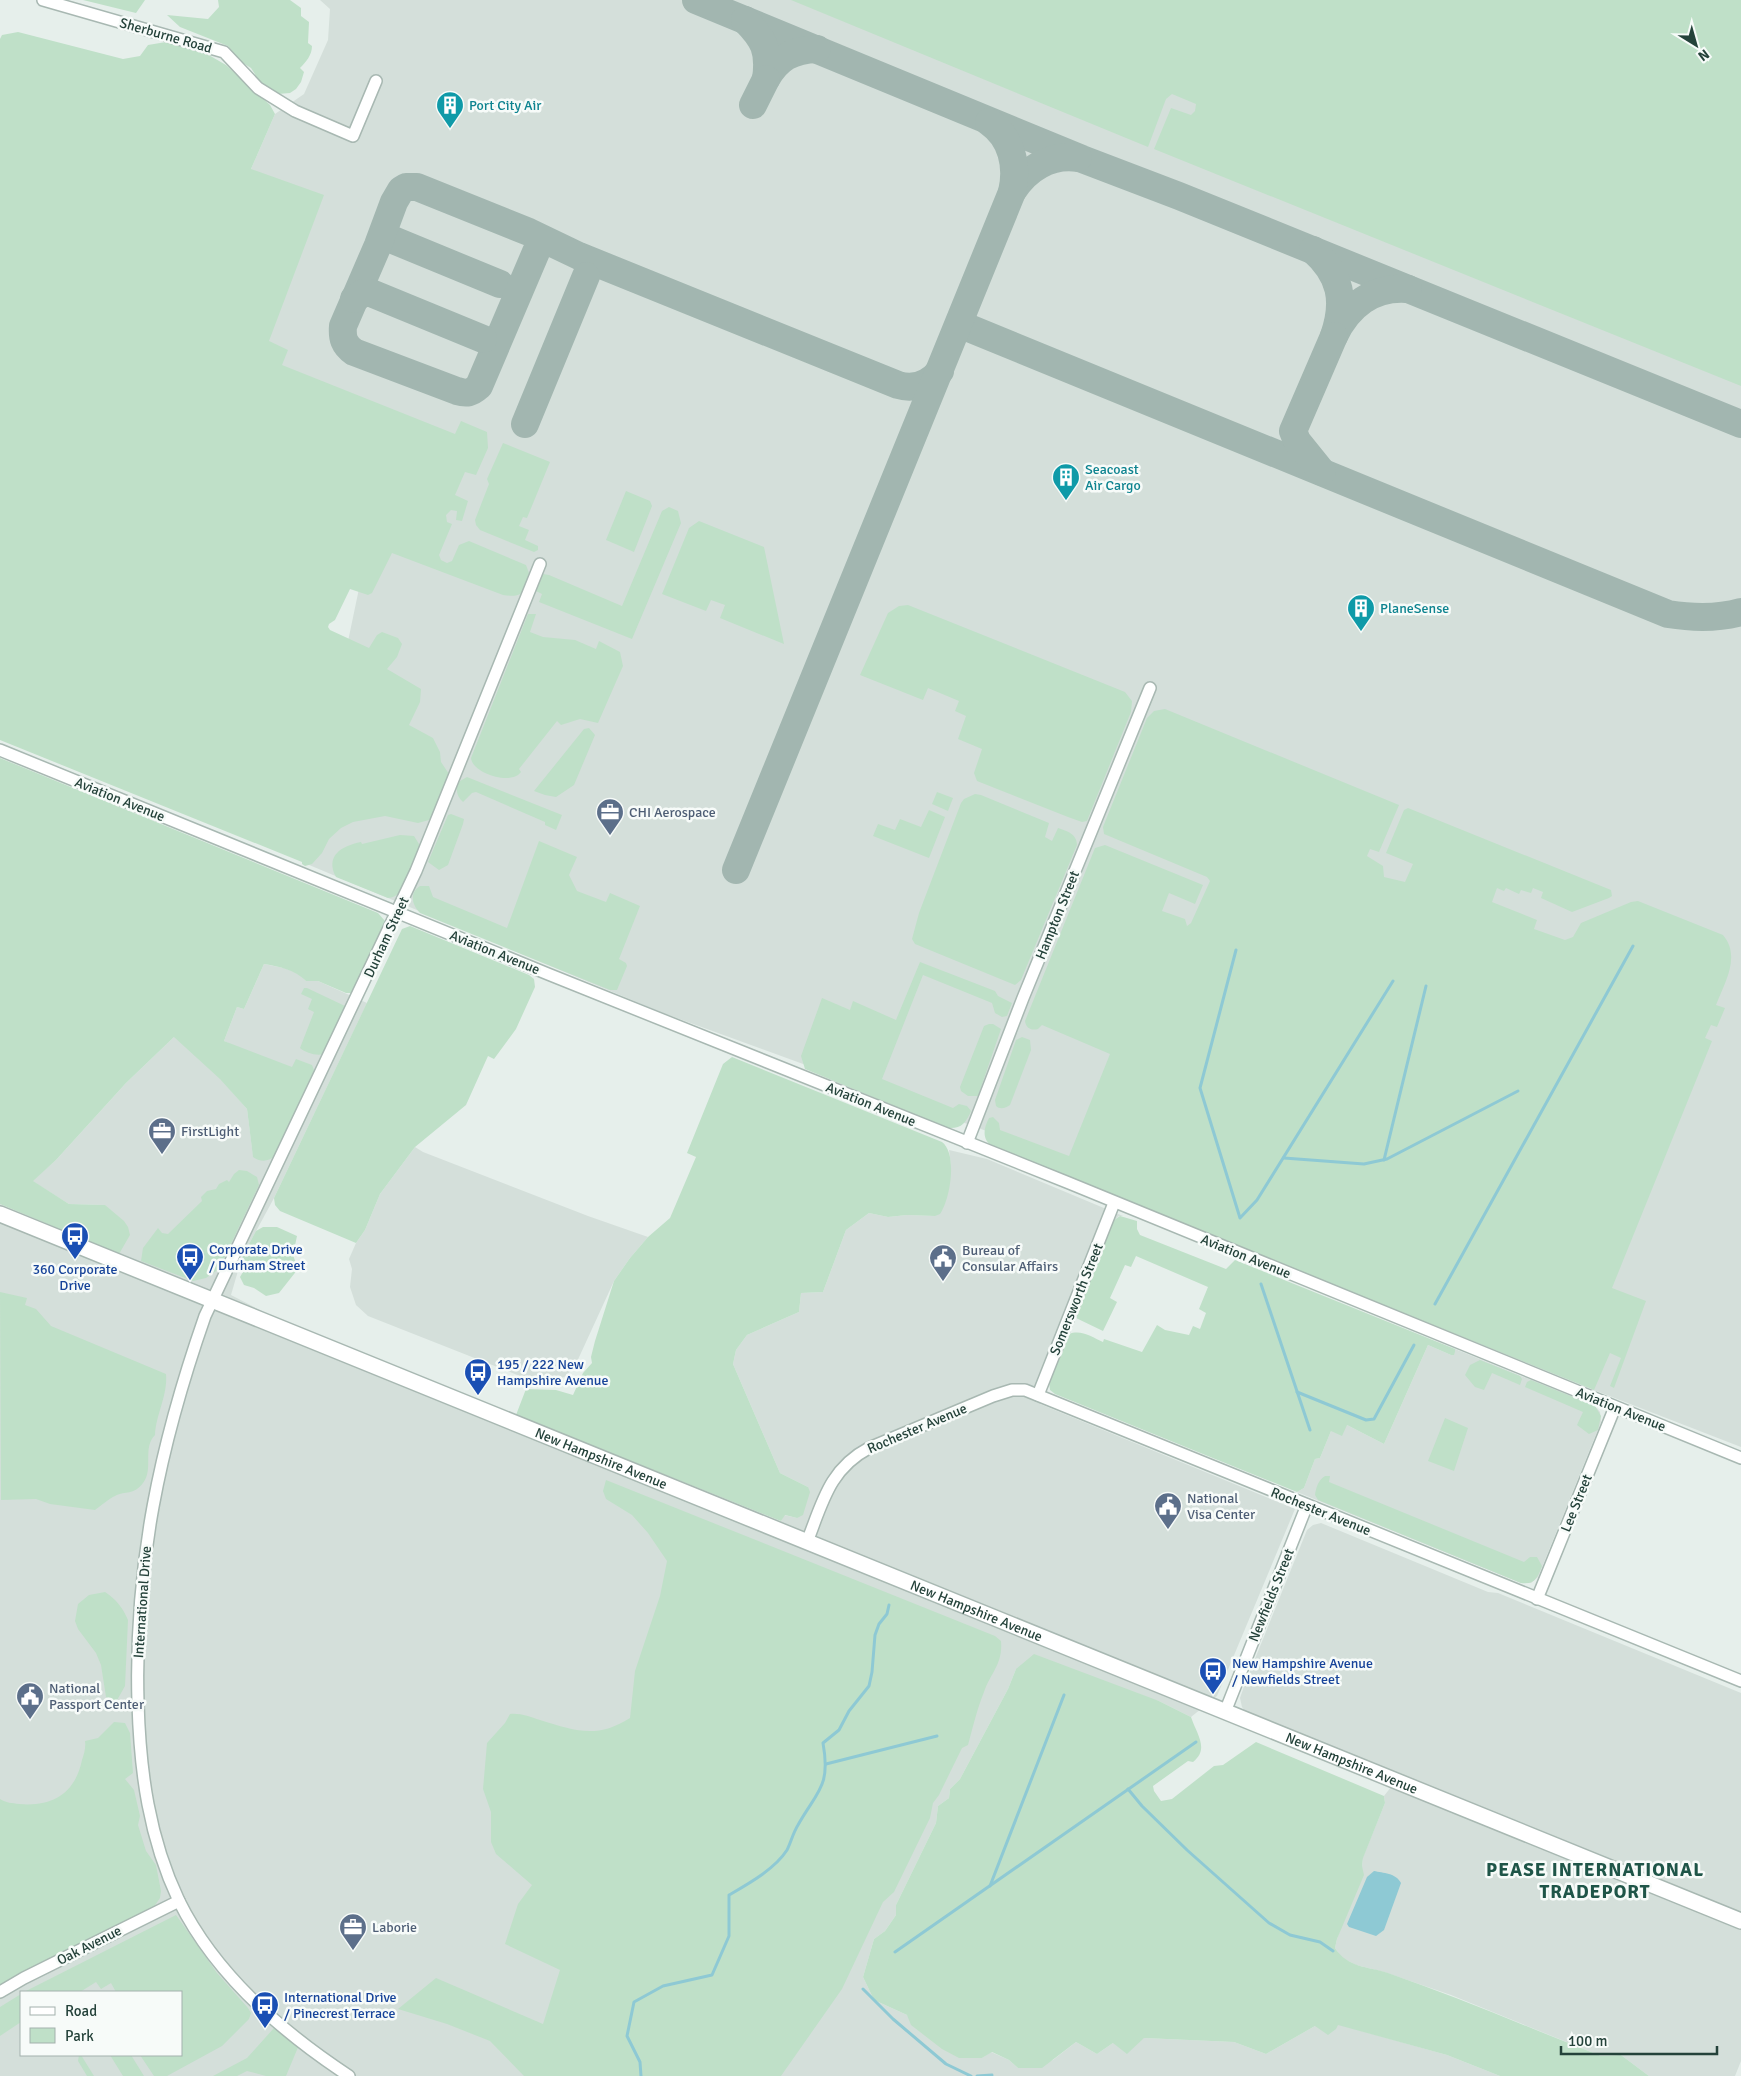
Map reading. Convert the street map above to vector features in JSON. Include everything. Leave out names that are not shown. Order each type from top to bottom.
[{"type":"street","name":"Sherburne Road","points":[[43,0],[224,52],[258,88],[295,111],[353,136],[376,81]]},
{"type":"street","name":"Durham Street","points":[[212,1301],[398,912],[427,845],[540,564]]},
{"type":"street","name":"Hampton Street","points":[[967,1143],[1023,998],[1150,688]]},
{"type":"street","name":"Aviation Avenue","points":[[0,750],[1741,1458]]},
{"type":"street","name":"Somersworth Street","points":[[1038,1395],[1114,1203]]},
{"type":"street","name":"New Hampshire Avenue","points":[[0,1214],[1741,1921]]},
{"type":"street","name":"International Drive","points":[[212,1301],[185,1372],[162,1456],[146,1542],[137,1671],[145,1793],[159,1848],[179,1900],[218,1960],[249,1996],[295,2036],[349,2076]]},
{"type":"street","name":"Rochester Avenue","points":[[807,1542],[829,1486],[841,1469],[854,1456],[868,1448],[1001,1393],[1012,1390],[1026,1390],[1741,1681]]},
{"type":"street","name":"Lee Street","points":[[1537,1599],[1614,1407]]},
{"type":"street","name":"Newfields Street","points":[[1225,1712],[1307,1505]]},
{"type":"street","name":"Oak Avenue","points":[[0,1992],[179,1900]]},
{"type":"shaded area","points":[[320,0],[1741,0],[1741,1447],[1594,1390],[1538,1351],[1069,1161],[663,1013],[302,862],[371,531],[262,353],[251,169],[275,114],[304,94],[328,40],[330,9]]},
{"type":"shaded area","points":[[264,964],[298,973],[306,981],[318,981],[367,1003],[274,1198],[242,1257],[231,1295],[281,1321],[781,1521],[784,1515],[797,1518],[808,1487],[780,1473],[733,1364],[736,1350],[747,1335],[799,1312],[801,1293],[823,1292],[846,1230],[869,1213],[888,1217],[907,1215],[935,1216],[947,1191],[951,1166],[949,1150],[987,1159],[1123,1216],[1119,1216],[1113,1222],[1040,1404],[1295,1509],[1217,1696],[1191,1717],[1159,1701],[1016,1669],[1008,1689],[960,1779],[950,1789],[949,1798],[938,1806],[936,1823],[896,1905],[896,1915],[885,1931],[874,1939],[863,1977],[874,2000],[907,2015],[982,2058],[991,2052],[1009,2060],[1018,2068],[1053,2060],[1076,2042],[1097,2054],[1113,2043],[1144,2038],[1234,2042],[1266,2054],[1315,2026],[1337,2024],[1447,2055],[1500,2076],[0,2076],[0,1204],[115,1253],[105,1205],[69,1204],[32,1181],[56,1160],[126,1083],[175,1036],[221,1079],[247,1109],[253,1156],[247,1052],[224,1041],[237,1007],[244,1009]]},
{"type":"shaded area","points":[[415,1147],[423,1152],[588,1216],[648,1237],[614,1281],[575,1366],[566,1376],[548,1384],[535,1382],[368,1316],[356,1305],[350,1287],[352,1269],[349,1259],[356,1243],[365,1230],[380,1194]]},
{"type":"shaded area","points":[[1428,1345],[1451,1355],[1454,1354],[1455,1349],[1595,1406],[1600,1412],[1601,1422],[1538,1577],[1531,1583],[1521,1583],[1297,1492],[1304,1488],[1315,1459],[1320,1458],[1331,1431],[1347,1425],[1384,1444]]},
{"type":"shaded area","points":[[1321,1523],[1488,1592],[1498,1593],[1741,1693],[1741,1913],[1246,1713],[1240,1698],[1246,1681],[1307,1530],[1313,1525]]},
{"type":"shaded area","points":[[1391,1787],[1741,1929],[1741,2061],[1735,2076],[1649,2076],[1621,2055],[1601,2056],[1451,1995],[1384,1972],[1356,1965],[1342,1958],[1335,1948],[1337,1939],[1362,1866],[1363,1857],[1385,1803],[1384,1796]]},
{"type":"green space","points":[[83,0],[145,0],[136,13]]},
{"type":"green space","points":[[218,0],[290,0],[301,8],[301,16],[309,22],[308,43],[312,46],[312,49],[310,55],[300,68],[304,72],[301,82],[296,89],[290,93],[278,94],[269,91],[260,82],[251,68],[238,60],[228,46],[180,27],[167,15],[208,19],[219,7]]},
{"type":"green space","points":[[791,0],[1741,0],[1741,386],[1154,149],[1171,108],[1191,115],[1195,111],[1196,104],[1172,94],[1166,99],[1148,147]]},
{"type":"green space","points":[[18,32],[123,59],[140,56],[148,45],[166,42],[207,54],[226,65],[270,105],[275,114],[251,169],[324,195],[269,341],[288,350],[282,365],[455,434],[461,421],[487,432],[488,448],[476,475],[465,472],[455,495],[468,501],[462,521],[456,520],[457,511],[451,510],[446,515],[447,522],[452,524],[439,555],[441,560],[447,563],[452,561],[459,545],[469,541],[526,565],[529,573],[522,592],[516,596],[503,595],[392,553],[372,593],[368,595],[350,589],[335,620],[328,627],[330,630],[369,648],[377,635],[382,632],[398,638],[402,644],[397,657],[387,669],[421,689],[420,702],[409,725],[433,738],[440,752],[441,762],[449,774],[433,815],[429,820],[418,823],[385,816],[353,822],[341,828],[329,839],[322,853],[312,864],[305,866],[302,862],[0,740],[0,39],[2,35]]},
{"type":"green space","points":[[503,443],[550,462],[527,518],[523,517],[519,526],[529,530],[525,540],[538,546],[538,550],[534,552],[480,530],[476,525],[475,520],[489,484],[487,479]]},
{"type":"green space","points":[[626,491],[650,501],[652,506],[634,552],[606,540]]},
{"type":"green space","points":[[669,507],[678,511],[681,523],[632,639],[539,602],[542,594],[536,591],[543,574],[622,606],[662,511]]},
{"type":"green space","points":[[699,521],[764,547],[784,644],[720,618],[725,605],[711,600],[706,611],[662,594],[689,528]]},
{"type":"green space","points":[[908,605],[1125,692],[1132,701],[1131,712],[1087,821],[1082,822],[1068,817],[977,781],[974,773],[982,749],[958,739],[966,716],[955,711],[959,701],[928,688],[923,700],[860,675],[888,613],[899,606]]},
{"type":"green space","points":[[528,614],[536,614],[530,632],[543,637],[575,640],[596,649],[599,641],[620,652],[623,666],[598,723],[580,719],[561,725],[557,721],[519,769],[521,772],[516,776],[501,778],[485,773],[473,763],[471,758]]},
{"type":"green space","points":[[1165,709],[1399,805],[1379,852],[1370,849],[1367,856],[1383,866],[1384,877],[1405,882],[1413,864],[1386,853],[1404,810],[1408,808],[1611,890],[1612,896],[1609,898],[1572,912],[1541,898],[1543,892],[1533,888],[1531,893],[1521,890],[1519,894],[1506,888],[1504,891],[1497,888],[1492,902],[1537,920],[1534,929],[1565,940],[1573,937],[1581,923],[1631,902],[1638,901],[1723,935],[1731,952],[1731,960],[1727,978],[1716,1005],[1725,1008],[1717,1027],[1711,1025],[1705,1038],[1712,1041],[1612,1288],[1646,1301],[1614,1388],[1610,1386],[1621,1358],[1610,1353],[1594,1390],[993,1147],[985,1138],[989,1118],[993,1117],[999,1123],[1000,1130],[1069,1156],[1110,1054],[1042,1025],[1038,1029],[1031,1029],[1026,1025],[1025,1021],[1095,848],[1105,845],[1203,885],[1195,904],[1169,893],[1162,911],[1185,919],[1187,926],[1191,923],[1210,881],[1207,877],[1104,834],[1103,827],[1147,718],[1154,711]]},
{"type":"green space","points":[[589,728],[595,735],[574,785],[556,797],[534,791],[584,729]]},
{"type":"green space","points":[[0,758],[378,913],[385,921],[352,993],[346,993],[318,981],[306,981],[292,971],[264,964],[244,1009],[237,1007],[224,1041],[292,1067],[296,1059],[312,1065],[314,1070],[275,1156],[264,1161],[253,1157],[247,1109],[220,1079],[174,1037],[126,1083],[56,1160],[33,1181],[69,1204],[105,1205],[124,1221],[130,1235],[119,1254],[0,1204]]},
{"type":"green space","points":[[467,777],[562,815],[556,830],[545,825],[545,822],[476,792],[472,793],[463,802],[458,795],[457,789],[460,781]]},
{"type":"green space","points":[[937,792],[953,798],[948,811],[932,804]]},
{"type":"green space","points":[[975,794],[1049,823],[1045,837],[1052,841],[1058,828],[1071,834],[1077,841],[1021,980],[1015,985],[915,944],[912,939],[919,913],[961,803],[964,799]]},
{"type":"green space","points":[[929,810],[945,817],[929,858],[873,836],[878,824],[895,830],[900,819],[921,827]]},
{"type":"green space","points":[[451,814],[464,819],[463,824],[448,865],[439,870],[428,862],[448,815]]},
{"type":"green space","points":[[400,835],[414,836],[419,844],[419,849],[408,879],[400,892],[394,897],[388,898],[336,877],[332,863],[341,849],[361,842],[362,844]]},
{"type":"green space","points":[[539,841],[577,857],[569,875],[577,891],[606,902],[610,893],[640,906],[619,959],[626,963],[627,966],[617,990],[610,990],[420,913],[415,906],[414,892],[420,886],[429,886],[433,897],[507,928]]},
{"type":"green space","points":[[410,926],[529,975],[534,979],[535,987],[516,1029],[494,1059],[488,1056],[466,1105],[415,1147],[380,1194],[365,1230],[356,1243],[280,1211],[275,1205],[274,1198],[402,929]]},
{"type":"green space","points":[[920,962],[995,991],[998,996],[1012,1003],[1007,1016],[1002,1017],[995,1013],[992,1003],[923,975],[882,1079],[953,1108],[959,1104],[967,1106],[971,1111],[969,1115],[965,1122],[956,1127],[948,1128],[805,1069],[801,1056],[822,998],[850,1010],[853,1001],[896,1020]]},
{"type":"green space","points":[[304,988],[345,1006],[324,1054],[311,1054],[300,1048],[314,1012],[308,1009],[312,999],[301,994]]},
{"type":"green space","points":[[993,1024],[1001,1029],[978,1096],[968,1096],[961,1091],[960,1087],[984,1026]]},
{"type":"green space","points":[[1022,1037],[1030,1040],[1031,1050],[1010,1105],[1005,1108],[999,1108],[996,1106],[995,1100],[1016,1040]]},
{"type":"green space","points":[[732,1057],[942,1142],[950,1156],[951,1177],[947,1199],[940,1214],[935,1216],[907,1215],[888,1217],[869,1213],[846,1230],[823,1292],[801,1293],[799,1312],[747,1335],[736,1350],[733,1364],[780,1473],[808,1487],[810,1492],[803,1515],[797,1518],[785,1515],[781,1521],[516,1415],[526,1389],[556,1390],[573,1395],[583,1373],[592,1363],[591,1357],[595,1341],[614,1281],[648,1237],[670,1218],[696,1157],[687,1153],[723,1064]]},
{"type":"green space","points":[[239,1170],[247,1171],[257,1177],[259,1185],[219,1269],[206,1278],[193,1281],[141,1261],[143,1248],[158,1228],[162,1233],[168,1234],[202,1201],[201,1197],[207,1191],[216,1189],[219,1184],[227,1180],[229,1182]]},
{"type":"green space","points":[[1120,1216],[1137,1221],[1137,1229],[1140,1235],[1226,1269],[1235,1260],[1455,1349],[1454,1355],[1428,1345],[1384,1444],[1347,1425],[1342,1436],[1331,1431],[1320,1458],[1315,1459],[1304,1488],[1297,1492],[1055,1394],[1050,1390],[1049,1382],[1069,1334],[1078,1332],[1103,1342],[1104,1339],[1142,1352],[1157,1325],[1165,1330],[1189,1335],[1193,1326],[1200,1329],[1206,1313],[1199,1309],[1208,1287],[1136,1256],[1131,1267],[1125,1265],[1110,1298],[1117,1302],[1103,1331],[1076,1318],[1113,1221]]},
{"type":"green space","points":[[263,1227],[277,1227],[297,1236],[293,1255],[298,1269],[279,1293],[266,1296],[254,1288],[244,1285],[240,1277],[246,1267],[242,1257],[256,1231]]},
{"type":"green space","points":[[0,1292],[27,1298],[25,1305],[36,1309],[51,1326],[166,1374],[165,1389],[155,1435],[149,1446],[148,1471],[143,1483],[136,1490],[112,1497],[95,1510],[50,1504],[36,1499],[1,1500]]},
{"type":"green space","points":[[1480,1360],[1520,1376],[1522,1379],[1520,1385],[1492,1373],[1484,1390],[1475,1387],[1465,1375],[1470,1365]]},
{"type":"green space","points":[[1531,1380],[1595,1406],[1601,1416],[1598,1430],[1589,1434],[1577,1425],[1583,1412],[1525,1387],[1527,1382]]},
{"type":"green space","points":[[1445,1418],[1468,1428],[1454,1471],[1428,1461]]},
{"type":"green space","points":[[1325,1476],[1330,1476],[1329,1482],[1524,1562],[1530,1557],[1537,1557],[1542,1566],[1539,1574],[1530,1583],[1521,1583],[1318,1500],[1315,1495],[1317,1487]]},
{"type":"green space","points":[[606,1480],[995,1636],[1001,1641],[1000,1656],[982,1698],[968,1745],[962,1748],[939,1795],[933,1803],[930,1818],[894,1892],[883,1902],[842,1989],[781,2076],[524,2076],[490,2041],[447,2024],[398,2009],[436,1978],[543,2024],[560,1970],[505,1944],[518,1904],[532,1885],[496,1854],[491,1842],[491,1812],[483,1789],[487,1743],[505,1723],[510,1714],[522,1715],[586,1731],[607,1729],[630,1718],[635,1671],[660,1596],[667,1561],[648,1533],[632,1515],[606,1499],[603,1491]]},
{"type":"green space","points":[[105,1592],[119,1604],[128,1620],[125,1686],[116,1702],[106,1697],[101,1665],[96,1653],[78,1629],[75,1621],[78,1604],[89,1595]]},
{"type":"green space","points":[[1034,1654],[1159,1701],[1191,1717],[1200,1741],[1201,1752],[1193,1762],[1188,1761],[1153,1786],[1161,1801],[1172,1799],[1214,1766],[1223,1765],[1256,1742],[1384,1796],[1385,1803],[1363,1858],[1364,1875],[1337,1939],[1335,1948],[1340,1955],[1352,1963],[1388,1973],[1442,1993],[1601,2056],[1621,2055],[1649,2076],[1500,2076],[1447,2055],[1338,2025],[1328,2035],[1315,2026],[1266,2054],[1234,2042],[1144,2038],[1127,2054],[1113,2043],[1097,2054],[1076,2042],[1042,2068],[1018,2068],[1009,2060],[992,2052],[982,2058],[959,2058],[942,2049],[911,2025],[907,2015],[874,2000],[863,1977],[874,1939],[885,1931],[896,1915],[896,1905],[936,1823],[938,1806],[949,1798],[950,1789],[960,1779],[1008,1689],[1016,1669]]},
{"type":"green space","points":[[114,1722],[125,1723],[130,1733],[133,1773],[125,1779],[134,1790],[140,1816],[138,1825],[146,1851],[156,1865],[161,1891],[160,1898],[151,1911],[0,1988],[0,1799],[9,1803],[31,1804],[42,1803],[60,1796],[68,1790],[79,1772],[85,1750],[85,1741],[98,1738]]},
{"type":"green space","points":[[176,1915],[217,1973],[251,2013],[249,2019],[222,2046],[167,2076],[154,2076],[141,2056],[182,2056],[182,1991],[115,1991],[111,1983],[101,1989],[96,1982],[82,1991],[26,1991]]},
{"type":"green space","points":[[20,1995],[20,2023],[0,2036],[0,2007]]},
{"type":"green space","points":[[274,2028],[299,2045],[286,2076],[266,2076],[247,2071],[237,2076],[213,2076],[247,2058]]},
{"type":"green space","points":[[79,2056],[82,2056],[94,2076],[87,2076],[78,2061]]},
{"type":"green space","points":[[111,2056],[132,2056],[144,2076],[123,2076]]},
{"type":"water","points":[[1374,1871],[1393,1875],[1401,1883],[1384,1930],[1376,1936],[1349,1927],[1347,1924],[1367,1877]]},
{"type":"waterway","points":[[1435,1304],[1633,946]]},
{"type":"waterway","points":[[1236,950],[1200,1088],[1240,1218],[1257,1200],[1393,981]]},
{"type":"waterway","points":[[1384,1160],[1426,986]]},
{"type":"waterway","points":[[1284,1158],[1364,1164],[1387,1159],[1518,1091]]},
{"type":"waterway","points":[[1261,1284],[1310,1430]]},
{"type":"waterway","points":[[1297,1392],[1366,1420],[1374,1419],[1414,1345]]},
{"type":"waterway","points":[[641,2076],[640,2062],[627,2036],[634,2002],[663,1986],[712,1975],[729,1936],[729,1895],[753,1881],[776,1864],[787,1850],[796,1828],[821,1788],[825,1770],[823,1743],[839,1730],[849,1711],[869,1686],[875,1635],[879,1624],[887,1614],[889,1605]]},
{"type":"waterway","points":[[990,1886],[1064,1695]]},
{"type":"waterway","points":[[826,1764],[937,1736]]},
{"type":"waterway","points":[[895,1952],[1196,1742]]},
{"type":"waterway","points":[[1128,1789],[1142,1806],[1187,1850],[1269,1923],[1290,1935],[1320,1942],[1333,1951]]},
{"type":"waterway","points":[[863,1989],[893,2019],[946,2064],[971,2076]]},
{"type":"waterway","points":[[977,2076],[992,2075]]},
{"type":"taxiway","points":[[696,0],[1082,159],[1179,196],[1741,424]]},
{"type":"taxiway","points":[[745,20],[757,33],[764,46],[767,61],[766,79],[787,56],[800,51],[817,49]]},
{"type":"taxiway","points":[[753,105],[766,79]]},
{"type":"taxiway","points":[[736,870],[1012,192],[1014,172],[1011,153],[1003,136],[989,122]]},
{"type":"taxiway","points":[[1012,192],[1024,176],[1040,165],[1058,158],[1078,158]]},
{"type":"taxiway","points":[[536,252],[479,386],[471,391],[466,393],[457,391],[354,352],[344,341],[343,326],[378,245],[394,202],[401,190],[406,187],[417,187],[529,232],[579,256],[898,385],[910,387],[921,385],[940,371]]},
{"type":"taxiway","points":[[393,240],[500,284]]},
{"type":"taxiway","points":[[1313,250],[1330,269],[1338,289],[1340,311],[1334,336],[1354,307],[1363,300],[1384,291],[1408,289]]},
{"type":"taxiway","points":[[525,424],[586,276]]},
{"type":"taxiway","points":[[354,299],[363,293],[371,293],[483,339]]},
{"type":"taxiway","points":[[959,324],[1668,614],[1704,617],[1723,616],[1741,612]]},
{"type":"taxiway","points":[[1322,472],[1297,441],[1293,431],[1334,336]]},
{"type":"place","name":"Port City Air","points":[[450,129]]},
{"type":"place","name":"Seacoast Air Cargo","points":[[1066,501]]},
{"type":"place","name":"PlaneSense","points":[[1361,632]]},
{"type":"place","name":"CHI Aerospace","points":[[610,836]]},
{"type":"place","name":"FirstLight","points":[[162,1155]]},
{"type":"place","name":"360 Corporate Drive","points":[[75,1260]]},
{"type":"place","name":"Corporate Drive / Durham Street","points":[[190,1281]]},
{"type":"place","name":"Bureau of Consular Affairs","points":[[943,1282]]},
{"type":"place","name":"195 / 222 New Hampshire Avenue","points":[[478,1396]]},
{"type":"place","name":"National Visa Center","points":[[1168,1530]]},
{"type":"place","name":"New Hampshire Avenue / Newfields Street","points":[[1213,1695]]},
{"type":"place","name":"National Passport Center","points":[[30,1720]]},
{"type":"place","name":"Laborie","points":[[353,1951]]},
{"type":"place","name":"International Drive / Pinecrest Terrace","points":[[265,2029]]},
{"type":"district","name":"PEASE INTERNATIONAL TRADEPORT","points":[[1595,1880]]}]
